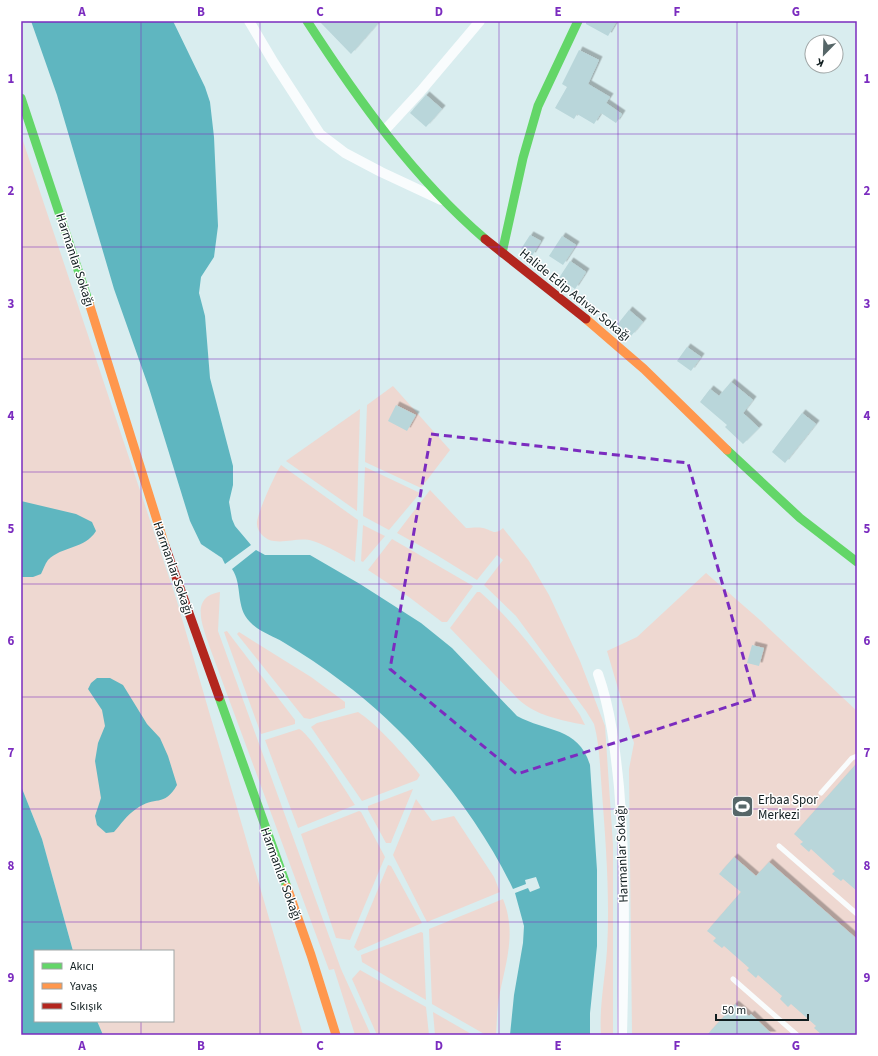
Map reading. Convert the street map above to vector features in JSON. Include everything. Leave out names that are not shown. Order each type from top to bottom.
[{"type":"street","points":[[249,21],[320,134],[345,153],[381,172],[448,202]]},
{"type":"street","name":"Halide Edip Adıvar Sokağı","points":[[307,21],[341,72],[385,130],[414,167],[448,202],[502,253],[568,304],[644,368],[814,530],[857,562]]},
{"type":"street","points":[[385,130],[420,92],[480,21]]},
{"type":"street","points":[[502,253],[523,158],[538,106],[578,21]]},
{"type":"street","name":"Harmanlar Sokağı","points":[[21,98],[89,302],[166,550],[311,955],[336,1035]]},
{"type":"street","name":"Harmanlar Sokağı","points":[[598,674],[605,694],[613,729],[621,816],[624,889],[622,1035]]},
{"type":"lane","points":[[821,793],[852,758],[857,756]]},
{"type":"lane","points":[[779,846],[857,914]]},
{"type":"lane","points":[[733,979],[797,1035]]},
{"type":"highlighted area","points":[[431,434],[688,463],[755,698],[517,774],[390,669]]},
{"type":"shaded area","points":[[21,135],[176,598],[303,1035],[103,1035],[97,1022],[174,1022],[174,950],[73,950],[42,839],[21,786]]},
{"type":"shaded area","points":[[393,386],[450,450],[421,488],[365,462],[367,405]]},
{"type":"shaded area","points":[[360,409],[357,511],[286,461]]},
{"type":"shaded area","points":[[281,465],[358,520],[355,562],[313,541],[274,541],[267,539],[260,532],[257,522],[260,510]]},
{"type":"shaded area","points":[[365,467],[420,493],[389,530],[363,516]]},
{"type":"shaded area","points":[[430,490],[466,528],[483,528],[497,532],[503,528],[529,561],[549,595],[580,661],[605,726],[613,845],[613,1035],[601,1035],[601,1003],[608,930],[608,891],[600,758],[594,724],[516,616],[484,585],[503,560],[497,555],[477,580],[397,533]]},
{"type":"shaded area","points":[[363,525],[385,536],[363,562],[361,561]]},
{"type":"shaded area","points":[[392,539],[473,586],[447,622],[442,622],[409,597],[368,570]]},
{"type":"shaded area","name":"Erbaa Spor Merkezi","points":[[706,573],[760,620],[857,711],[857,1035],[632,1035],[629,769],[634,743],[607,651],[637,637]]},
{"type":"shaded area","points":[[220,592],[218,631],[341,969],[371,1035],[355,1035],[334,969],[329,970],[210,648],[202,623],[201,607],[204,600],[210,595]]},
{"type":"shaded area","points":[[477,592],[480,592],[495,606],[522,635],[557,682],[580,715],[585,725],[549,716],[533,710],[525,705],[450,628]]},
{"type":"shaded area","points":[[227,631],[295,720],[295,724],[261,734],[224,632]]},
{"type":"shaded area","points":[[239,632],[311,677],[345,702],[345,708],[310,719],[304,718],[237,634]]},
{"type":"shaded area","points":[[358,712],[391,741],[407,759],[420,775],[417,780],[362,801],[311,727],[317,723]]},
{"type":"shaded area","points":[[299,729],[311,740],[355,805],[298,828],[265,740]]},
{"type":"shaded area","points":[[413,789],[391,843],[386,843],[368,810],[368,806]]},
{"type":"shaded area","points":[[416,799],[432,821],[454,816],[494,877],[500,892],[427,922],[393,855]]},
{"type":"shaded area","points":[[359,811],[361,812],[385,857],[350,940],[336,938],[301,834]]},
{"type":"shaded area","points":[[388,865],[391,866],[422,923],[358,951],[354,947]]},
{"type":"shaded area","points":[[503,899],[509,922],[509,945],[499,997],[496,1035],[486,1035],[432,1004],[429,929]]},
{"type":"shaded area","points":[[421,932],[423,933],[426,1000],[362,962],[361,955]]},
{"type":"shaded area","points":[[360,970],[426,1007],[429,1035],[377,1035],[352,979]]},
{"type":"shaded area","points":[[433,1012],[473,1035],[435,1035]]},
{"type":"water","points":[[31,21],[173,21],[205,87],[210,102],[214,137],[218,226],[214,257],[201,277],[199,293],[205,316],[210,378],[233,466],[233,485],[229,502],[232,519],[235,526],[251,545],[225,564],[222,558],[201,544],[190,521],[149,388],[114,289],[57,95]]},
{"type":"water","points":[[21,501],[76,514],[92,522],[96,531],[86,541],[54,555],[48,560],[41,574],[33,577],[21,577]]},
{"type":"water","points":[[256,550],[265,555],[310,555],[360,584],[421,623],[452,648],[517,716],[570,737],[585,753],[590,765],[597,870],[597,946],[590,1013],[590,1035],[510,1035],[524,926],[515,893],[528,888],[530,892],[540,888],[536,877],[525,880],[526,884],[513,889],[498,860],[461,803],[416,748],[392,723],[366,701],[313,661],[257,628],[250,622],[242,610],[237,582],[232,569]]},
{"type":"water","points":[[97,678],[110,678],[123,685],[147,724],[160,738],[168,756],[177,785],[168,796],[136,809],[114,832],[106,833],[97,825],[95,816],[101,798],[95,761],[98,743],[105,726],[102,710],[88,689],[91,683]]},
{"type":"water","points":[[21,786],[42,839],[73,950],[34,950],[34,1022],[97,1022],[103,1035],[21,1035]]},
{"type":"building","points":[[319,21],[380,21],[351,54]]},
{"type":"building","points":[[586,21],[617,21],[608,36],[586,24]]},
{"type":"building","points":[[579,50],[599,60],[588,84],[610,97],[606,103],[622,114],[616,123],[601,113],[594,124],[577,114],[574,119],[555,108],[567,87],[562,84]]},
{"type":"building","points":[[426,95],[442,109],[426,127],[410,113]]},
{"type":"building","points":[[530,235],[541,241],[532,256],[521,249]]},
{"type":"building","points":[[562,236],[576,245],[563,265],[549,256]]},
{"type":"building","points":[[570,261],[586,272],[575,289],[559,278]]},
{"type":"building","points":[[629,310],[643,322],[631,336],[617,325]]},
{"type":"building","points":[[687,347],[701,357],[691,371],[677,361]]},
{"type":"building","points":[[731,382],[753,400],[743,413],[759,428],[743,444],[725,427],[727,425],[700,402],[710,389],[719,396]]},
{"type":"building","points":[[396,405],[416,415],[407,431],[388,421]]},
{"type":"building","points":[[802,413],[816,424],[785,463],[772,452]]},
{"type":"building","points":[[752,645],[764,648],[759,666],[747,663]]},
{"type":"building","points":[[857,763],[857,891],[843,879],[841,881],[832,874],[835,871],[811,849],[809,852],[800,844],[803,842],[794,834]]},
{"type":"building","points":[[734,857],[756,876],[769,862],[857,939],[857,1035],[822,1035],[814,1028],[816,1026],[791,1004],[788,1007],[780,999],[782,996],[758,975],[756,978],[747,970],[749,968],[724,946],[722,948],[713,941],[716,938],[707,931],[741,892],[719,874]]},
{"type":"building","points":[[735,1004],[749,1016],[751,1014],[773,1035],[707,1035]]},
{"type":"traffic: fast","points":[[307,21],[346,80],[388,137],[434,190],[485,239]]},
{"type":"traffic: fast","points":[[502,253],[523,158],[538,106],[578,21]]},
{"type":"traffic: fast","points":[[21,98],[89,303]]},
{"type":"traffic: fast","points":[[727,450],[800,518],[857,562]]},
{"type":"traffic: fast","points":[[219,697],[287,887]]},
{"type":"traffic: slow","points":[[89,303],[165,546]]},
{"type":"traffic: slow","points":[[586,319],[644,369],[727,450]]},
{"type":"traffic: slow","points":[[287,887],[311,955],[336,1035]]},
{"type":"traffic: jam","points":[[485,239],[586,319]]},
{"type":"traffic: jam","points":[[165,546],[219,697]]},
{"type":"place","name":"Erbaa Spor Merkezi","points":[[743,807]]}]
